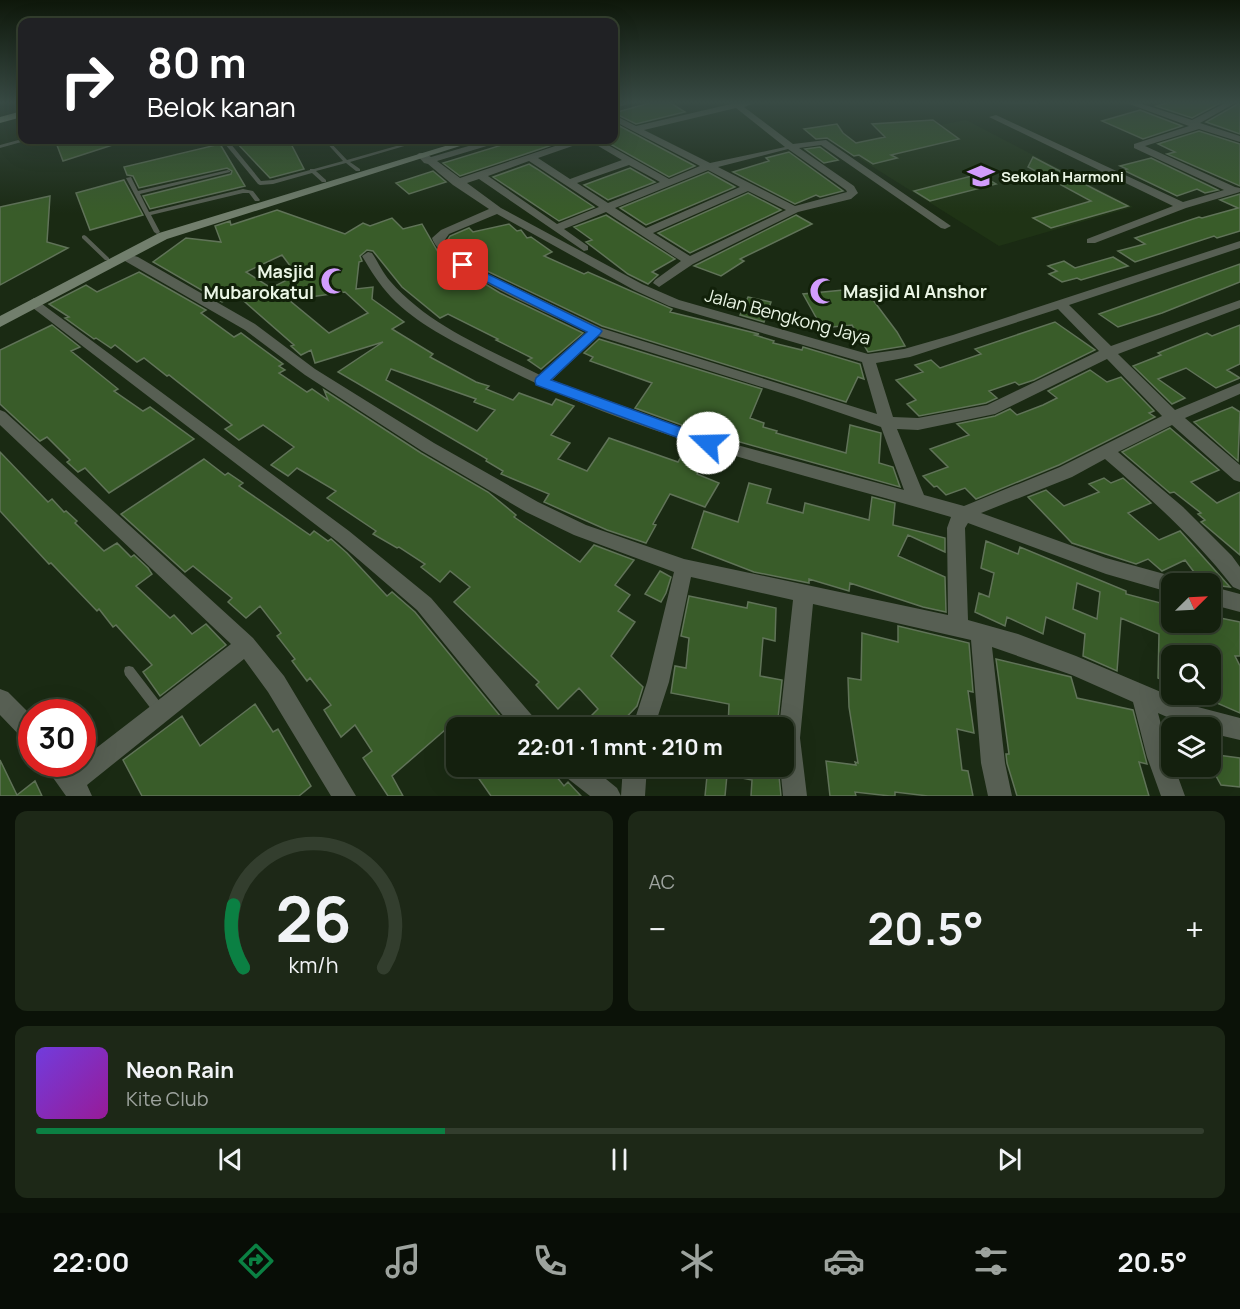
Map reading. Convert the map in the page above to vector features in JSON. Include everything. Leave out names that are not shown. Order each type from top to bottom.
[{"type":"main road","points":[[0,314],[157,232],[444,144]]},
{"type":"main road","points":[[0,322],[34,302],[164,236],[253,203],[425,158],[463,144]]},
{"type":"street","points":[[653,139],[794,210]]},
{"type":"street","points":[[659,283],[689,261],[794,210],[847,197],[853,193],[850,188],[777,139]]},
{"type":"street","points":[[1040,139],[1182,206]]},
{"type":"street","points":[[1156,139],[1137,146],[1237,190]]},
{"type":"street","points":[[557,228],[706,167],[823,142],[945,226]]},
{"type":"street","points":[[425,158],[481,144]]},
{"type":"street","points":[[555,144],[560,147]]},
{"type":"street","points":[[457,183],[569,144]]},
{"type":"street","points":[[600,144],[669,183]]},
{"type":"street","name":"Jalan Bengkong Jaya","points":[[425,158],[497,210],[622,278],[674,303],[868,359],[916,351],[1240,244]]},
{"type":"street","points":[[531,158],[689,261]]},
{"type":"street","points":[[568,183],[630,161]]},
{"type":"street","points":[[480,175],[557,228],[622,278]]},
{"type":"street","points":[[644,233],[747,187]]},
{"type":"street","points":[[1091,241],[1182,206],[1237,190]]},
{"type":"street","points":[[497,210],[445,232],[438,238],[439,243],[472,271],[596,331],[799,393],[887,423],[918,424],[990,410],[1109,352],[1240,304]]},
{"type":"street","points":[[368,256],[383,281],[397,296],[430,323],[541,381],[708,443],[965,514],[1106,566],[1161,581]]},
{"type":"street","points":[[124,257],[134,260],[250,327],[310,372],[428,447],[532,507],[580,530],[684,567],[958,627],[1018,644],[1076,666],[1193,717],[1240,729]]},
{"type":"street","points":[[34,302],[343,536],[415,596],[519,717]]},
{"type":"street","points":[[1060,304],[1173,417],[1240,475]]},
{"type":"street","points":[[541,381],[596,331]]},
{"type":"street","points":[[868,359],[887,423],[917,500]]},
{"type":"street","points":[[958,627],[956,528],[965,514],[974,508],[1066,472],[1173,417],[1240,388]]},
{"type":"street","points":[[0,416],[246,645],[276,684],[344,796]]},
{"type":"street","points":[[1107,452],[1194,526],[1219,552],[1240,581]]},
{"type":"street","points":[[647,717],[658,682],[684,567]]},
{"type":"street","points":[[795,796],[789,738],[804,592]]},
{"type":"street","points":[[1221,598],[1240,603]]},
{"type":"street","points":[[981,634],[993,763],[1000,796]]},
{"type":"street","points":[[67,777],[76,789],[246,645]]},
{"type":"street","points":[[1143,697],[1159,757],[1173,796]]},
{"type":"street","points":[[0,700],[18,718]]},
{"type":"street","points":[[584,777],[609,796]]},
{"type":"street","points":[[633,796],[634,777]]},
{"type":"lane","points":[[0,147],[18,142]]},
{"type":"lane","points":[[228,144],[260,183],[273,182],[409,144]]},
{"type":"lane","points":[[330,144],[358,170]]},
{"type":"lane","points":[[312,170],[324,181]]},
{"type":"lane","points":[[136,193],[228,171]]},
{"type":"lane","points":[[129,178],[157,232]]},
{"type":"lane","points":[[147,214],[243,191],[251,192],[253,203]]},
{"type":"lane","points":[[84,237],[107,259]]},
{"type":"lane","points":[[129,671],[162,714]]},
{"type":"shaded area","name":"Sekolah Harmoni","points":[[868,139],[1003,139],[1133,207],[999,246],[838,145]]},
{"type":"building","points":[[618,139],[644,139],[695,166],[669,177],[610,144],[618,144]]},
{"type":"building","points":[[829,139],[851,139],[856,143],[875,139],[958,139],[891,155],[897,158],[873,164],[859,155],[854,156]]},
{"type":"building","points":[[1173,139],[1225,139],[1240,144],[1240,186],[1167,154],[1175,152],[1158,144]]},
{"type":"building","points":[[57,144],[116,144],[63,161]]},
{"type":"building","points":[[220,144],[245,186],[150,209],[143,196],[231,174],[232,171],[227,168],[139,188],[133,176],[127,175],[124,167]]},
{"type":"building","points":[[238,144],[291,144],[304,169],[270,178]]},
{"type":"building","points":[[505,144],[555,144],[460,176],[443,163]]},
{"type":"building","points":[[820,147],[838,160],[824,163],[805,149]]},
{"type":"building","points":[[789,152],[843,191],[820,197],[816,195],[795,204],[733,172],[769,161],[766,158]]},
{"type":"building","points":[[1033,157],[1128,206],[1051,228],[1033,218],[1091,201],[1028,167]]},
{"type":"building","points":[[1151,158],[1218,190],[1205,193],[1197,189],[1177,196],[1123,170],[1127,169],[1120,166]]},
{"type":"building","points":[[529,164],[594,207],[559,221],[493,177]]},
{"type":"building","points":[[630,168],[655,182],[608,200],[584,185]]},
{"type":"building","points":[[433,171],[446,182],[409,194],[396,183]]},
{"type":"building","points":[[708,172],[735,187],[646,225],[620,208]]},
{"type":"building","name":"Sekolah Harmoni","points":[[979,174],[996,184],[930,201],[914,191]]},
{"type":"building","points":[[124,180],[143,215],[90,230],[76,193]]},
{"type":"building","points":[[748,193],[781,210],[690,253],[658,233]]},
{"type":"building","points":[[1240,194],[1240,231],[1217,238],[1214,236],[1135,262],[1118,251],[1145,244],[1135,238],[1199,217],[1238,208],[1220,200]]},
{"type":"building","points":[[50,196],[47,242],[68,248],[0,285],[0,207]]},
{"type":"building","points":[[277,210],[345,234],[363,223],[370,226],[392,218],[403,229],[422,224],[438,252],[455,266],[500,293],[583,333],[541,369],[528,360],[532,358],[496,340],[498,339],[448,314],[440,318],[402,287],[373,251],[367,250],[360,256],[362,261],[359,262],[356,289],[373,287],[372,299],[404,322],[392,329],[433,354],[430,357],[476,382],[489,386],[486,389],[513,400],[519,393],[552,405],[556,399],[574,406],[551,435],[570,443],[558,459],[587,471],[609,438],[678,462],[688,444],[707,450],[697,474],[719,483],[705,507],[670,494],[653,524],[656,525],[646,543],[607,530],[544,502],[549,494],[501,474],[503,471],[486,461],[487,459],[338,372],[383,342],[315,363],[311,350],[301,355],[291,346],[294,345],[237,295],[222,302],[153,262],[186,238],[221,242],[215,226],[230,221],[231,225]],"holes":[[[282,255],[297,275],[271,288],[246,272]],[[345,292],[368,313],[329,333],[289,300]],[[391,369],[476,399],[474,402],[495,410],[477,431],[386,380]]]},
{"type":"building","points":[[606,215],[675,259],[652,272],[658,275],[648,284],[628,274],[586,242],[592,240],[574,227]]},
{"type":"building","points":[[796,215],[812,224],[740,259],[744,261],[721,276],[694,266]]},
{"type":"building","points":[[509,224],[517,231],[521,230],[527,238],[531,237],[552,252],[544,256],[584,274],[588,272],[672,309],[670,312],[759,334],[755,335],[774,341],[773,343],[802,350],[803,347],[860,364],[864,379],[858,377],[846,402],[602,326],[487,271],[468,260],[447,241],[450,236],[469,228],[473,232]]},
{"type":"building","points":[[1113,257],[1128,266],[1081,280],[1077,278],[1062,282],[1049,274],[1057,271],[1048,266],[1064,261],[1075,268]]},
{"type":"building","points":[[1240,264],[1240,282],[1162,313],[1118,327],[1099,314]]},
{"type":"building","points":[[139,272],[206,310],[201,313],[234,337],[241,333],[283,364],[279,366],[285,370],[279,373],[307,392],[312,389],[328,400],[324,390],[421,453],[488,492],[516,515],[514,517],[580,562],[594,545],[634,560],[615,585],[630,595],[618,611],[635,622],[611,656],[643,687],[637,706],[626,717],[590,717],[598,709],[579,688],[558,709],[536,685],[539,682],[454,602],[470,587],[450,571],[440,582],[421,567],[425,564],[373,534],[376,531],[327,498],[336,491],[297,468],[288,476],[271,465],[294,447],[263,425],[239,440],[225,429],[232,425],[169,375],[167,376],[144,358],[137,362],[115,345],[111,348],[96,338],[94,339],[65,318],[69,317],[49,304],[86,285],[97,292]]},
{"type":"building","points":[[864,288],[905,346],[868,352],[852,325],[822,328],[803,294]]},
{"type":"building","points":[[748,297],[771,302],[764,322],[740,315]]},
{"type":"building","points":[[1055,322],[1095,350],[1034,380],[1019,385],[1015,382],[989,391],[997,398],[986,403],[919,416],[907,404],[916,400],[896,380],[923,372],[915,365],[931,360],[940,368],[981,354],[975,349]]},
{"type":"building","points":[[52,325],[80,347],[71,351],[118,389],[114,391],[143,411],[150,407],[194,439],[109,493],[85,468],[78,472],[67,462],[70,460],[47,437],[40,441],[0,404],[0,350]]},
{"type":"building","points":[[1240,325],[1240,364],[1227,370],[1240,378],[1216,388],[1186,368],[1158,379],[1185,398],[1172,404],[1133,366],[1207,333],[1212,336]]},
{"type":"building","points":[[599,339],[762,389],[750,418],[764,423],[763,427],[777,431],[776,433],[846,453],[850,425],[881,433],[879,463],[893,467],[900,487],[712,436],[635,408],[652,383],[590,361],[593,357],[584,353]]},
{"type":"building","points":[[1090,370],[1107,382],[1121,377],[1154,411],[1149,413],[1155,417],[1059,465],[976,499],[965,488],[946,495],[923,476],[948,467],[930,449],[969,435],[957,424],[995,416],[1010,409],[1017,415],[1043,405],[1057,398],[1048,391]]},
{"type":"building","points":[[1232,407],[1240,412],[1238,461],[1194,422]]},
{"type":"building","points":[[1170,428],[1219,470],[1191,482],[1217,503],[1240,492],[1240,555],[1201,522],[1205,520],[1198,514],[1201,513],[1174,492],[1170,493],[1122,452]]},
{"type":"building","points":[[0,452],[48,502],[52,499],[64,512],[66,511],[104,551],[117,543],[131,557],[134,555],[148,568],[152,574],[136,586],[170,618],[174,615],[192,634],[206,624],[226,645],[160,696],[143,672],[152,665],[116,625],[113,627],[99,609],[97,611],[51,563],[49,564],[0,511]]},
{"type":"building","points":[[204,459],[225,475],[228,473],[243,483],[239,486],[310,535],[314,531],[328,541],[331,539],[387,596],[392,592],[415,612],[501,717],[446,717],[446,731],[392,776],[403,796],[388,796],[363,758],[372,751],[355,725],[341,737],[324,710],[331,705],[310,678],[307,681],[292,661],[295,659],[277,636],[281,633],[260,606],[246,618],[228,602],[232,598],[193,566],[185,572],[121,514]]},
{"type":"building","points":[[1104,478],[1111,483],[1123,478],[1151,503],[1128,513],[1159,540],[1180,531],[1218,573],[1195,573],[1185,560],[1162,571],[1148,559],[1136,564],[1072,543],[1028,497],[1046,490],[1064,506],[1099,492],[1089,484]]},
{"type":"building","points":[[749,483],[771,489],[767,503],[803,513],[805,503],[869,520],[872,497],[895,503],[893,525],[945,538],[945,552],[908,535],[898,556],[945,577],[946,612],[923,607],[850,583],[849,591],[809,579],[809,583],[754,572],[692,548],[704,511],[738,522]]},
{"type":"building","points":[[986,541],[1018,554],[1020,547],[1126,591],[1126,594],[1161,603],[1161,633],[1221,633],[1221,618],[1240,622],[1240,656],[1235,656],[1240,666],[1240,713],[1221,705],[1221,645],[1161,645],[1161,679],[1158,678],[1159,634],[1121,618],[1117,671],[1083,656],[1085,634],[1046,617],[1043,634],[1007,617],[1005,626],[975,612],[979,593],[989,597],[994,573],[981,568]],"holes":[[[1077,583],[1100,592],[1097,619],[1073,609]]]},
{"type":"building","points":[[660,571],[671,577],[661,602],[645,594]]},
{"type":"building","points":[[1221,577],[1230,587],[1221,586]]},
{"type":"building","points":[[689,596],[747,608],[748,602],[776,608],[775,641],[763,638],[760,676],[782,680],[778,717],[728,717],[729,704],[671,693],[675,666],[686,668],[689,638],[681,636]]},
{"type":"building","points":[[898,626],[969,643],[973,692],[968,691],[974,733],[957,729],[962,770],[968,771],[973,796],[928,796],[895,792],[895,796],[890,796],[855,792],[856,796],[830,796],[826,761],[856,765],[855,762],[858,763],[849,707],[848,678],[861,680],[862,633],[898,642]]},
{"type":"building","points":[[996,659],[1071,677],[1077,698],[1133,710],[1147,764],[1139,762],[1149,796],[1017,796],[1007,763],[1006,754],[1009,754]]},
{"type":"building","points":[[255,704],[273,732],[278,729],[311,786],[299,796],[142,796],[123,760],[182,716],[200,746]]},
{"type":"building","points":[[1221,755],[1240,758],[1240,787],[1221,785],[1217,777],[1221,777]]},
{"type":"building","points":[[0,760],[17,795],[35,781],[42,796],[0,796]]},
{"type":"building","points":[[478,777],[557,777],[564,786],[568,782],[581,796],[491,796]]},
{"type":"building","points":[[707,777],[727,777],[725,796],[705,796]]},
{"type":"building","points":[[737,777],[779,777],[781,796],[751,796],[752,780]]},
{"type":"place","name":"Sekolah Harmoni","points":[[981,176]]},
{"type":"place","name":"Masjid Mubarokatul","points":[[334,281]]},
{"type":"place","name":"Masjid Al Anshor","points":[[823,291]]},
{"type":"route","points":[[463,265],[596,331],[541,381],[708,443]]}]
